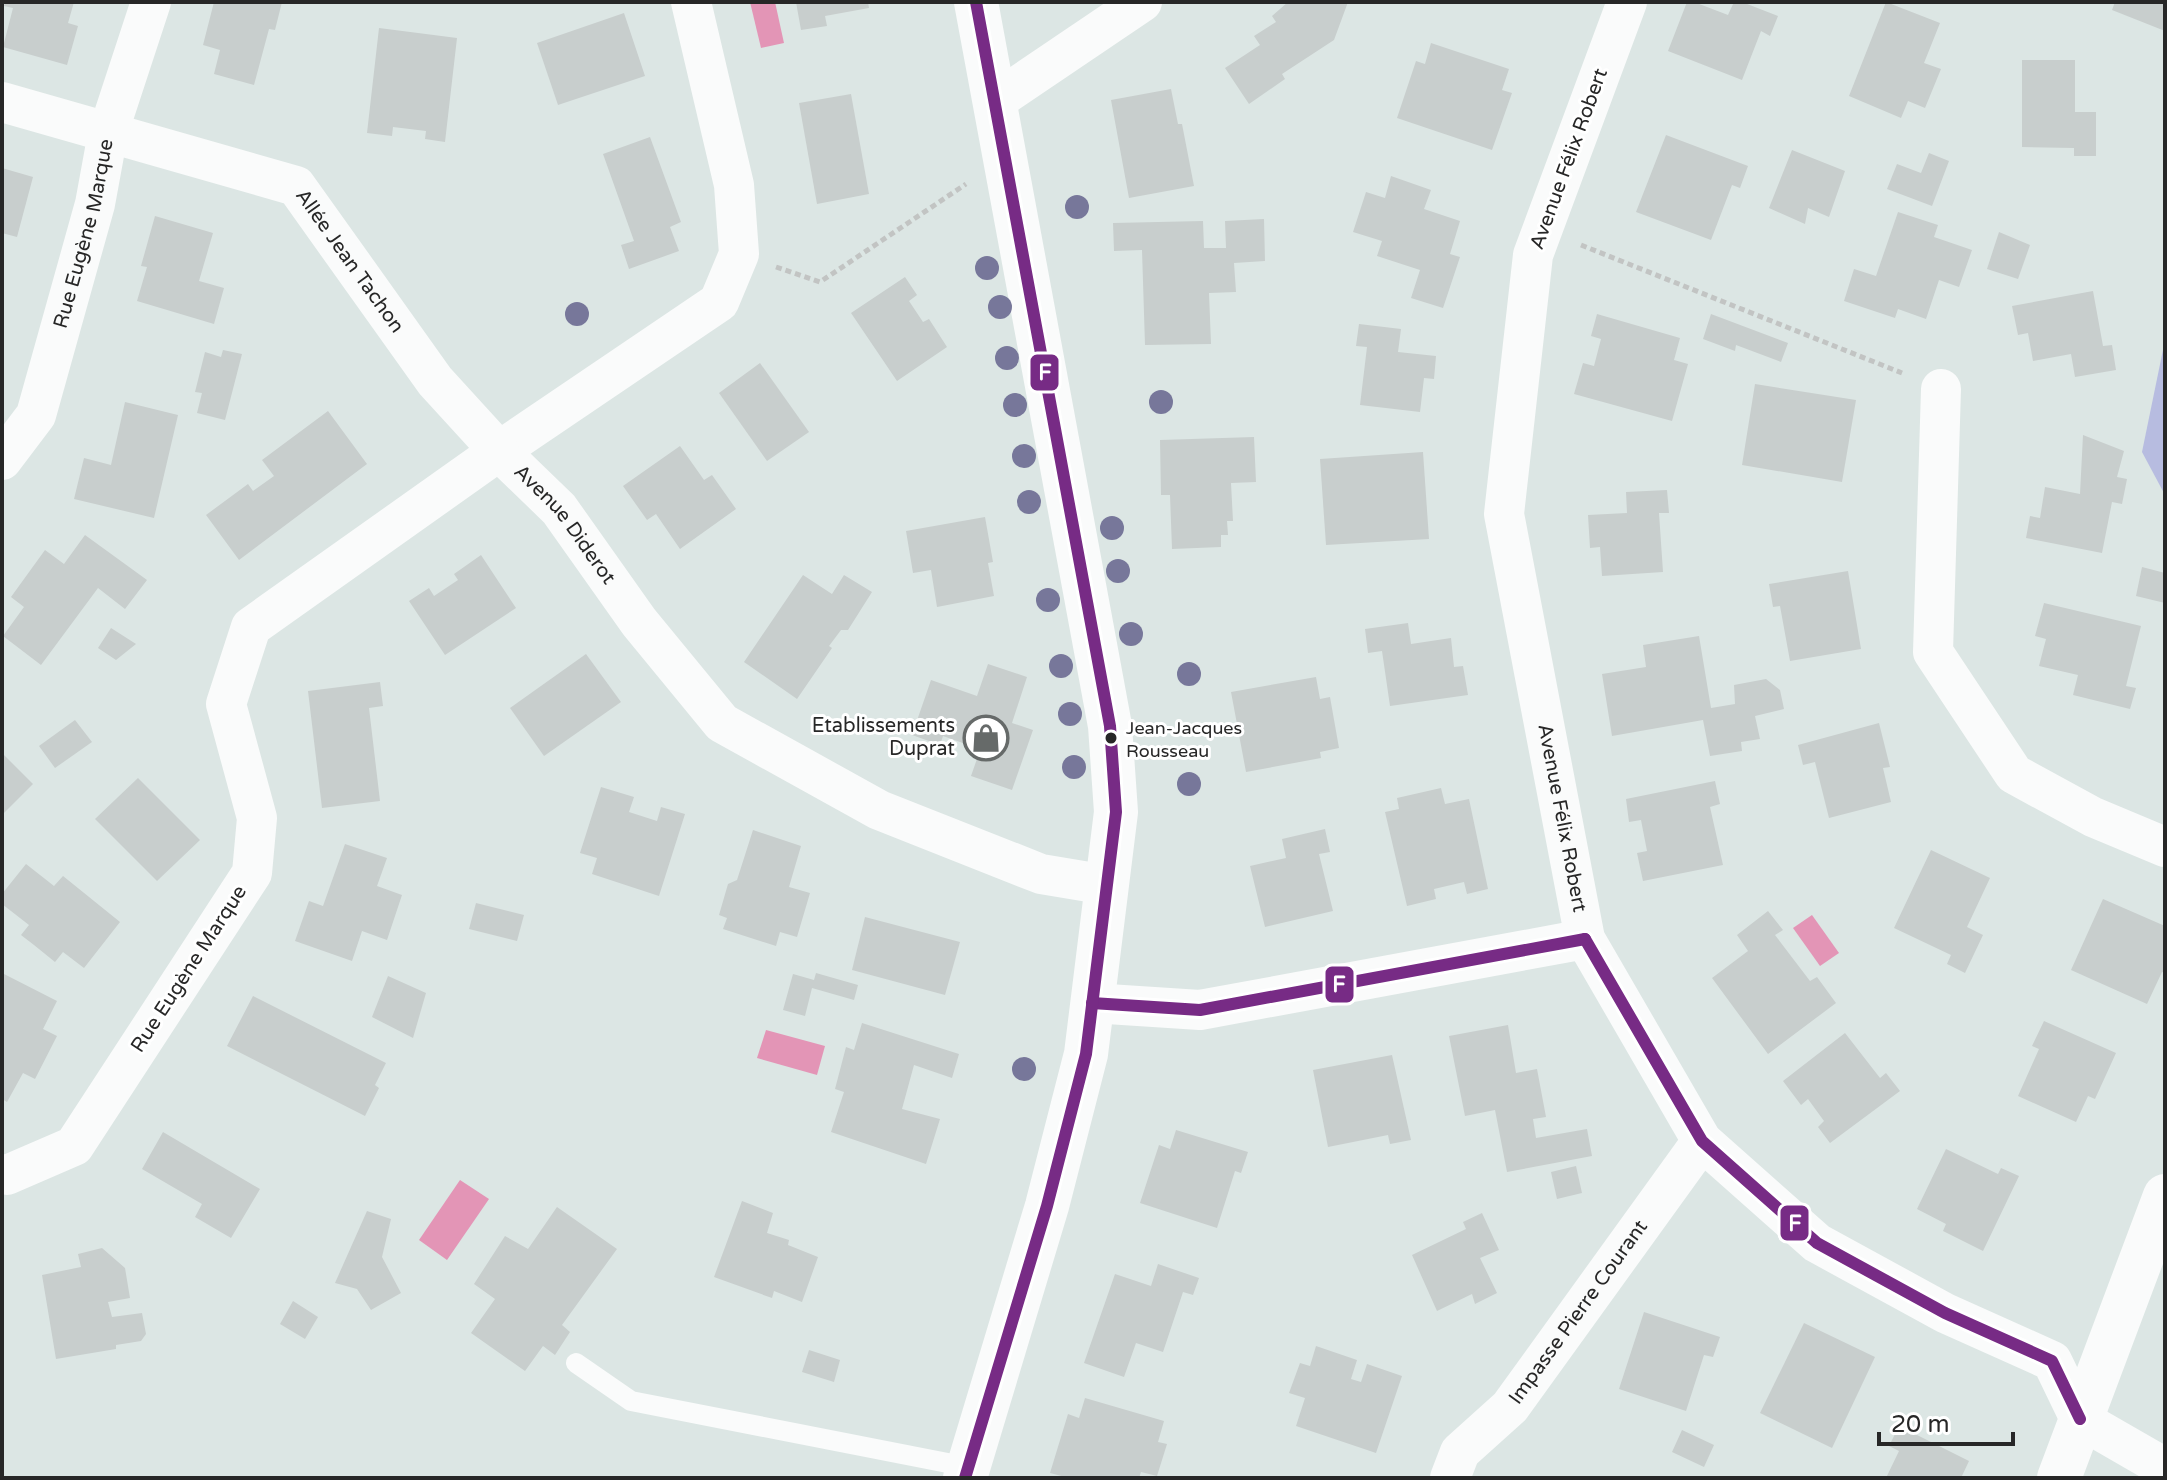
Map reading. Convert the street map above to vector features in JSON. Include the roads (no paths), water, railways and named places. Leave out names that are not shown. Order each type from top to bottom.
[{"type":"street","name":"Rue Eugène Marque","points":[[2,460],[36,415],[95,204],[108,133],[151,2]]},
{"type":"street","name":"Avenue Diderot","points":[[691,2],[734,185],[739,254],[719,302],[499,451],[559,509],[639,622],[722,723],[879,810],[1041,874],[1107,885]]},
{"type":"street","points":[[967,1473],[1047,1206],[1086,1054],[1116,812],[1110,726],[976,2]]},
{"type":"street","points":[[994,102],[1142,2]]},
{"type":"street","name":"Avenue Félix Robert","points":[[1627,2],[1533,255],[1504,514],[1585,939],[1702,1141],[1817,1243],[1945,1313],[2052,1361],[2080,1419]]},
{"type":"street","name":"Allée Jean Tachon","points":[[2,102],[296,186],[435,381],[499,451]]},
{"type":"street","points":[[1941,389],[1933,652],[2014,774],[2093,817],[2165,847]]},
{"type":"street","name":"Rue Eugène Marque","points":[[2,1174],[7,1175],[74,1146],[252,873],[257,818],[226,704],[251,627],[499,451]]},
{"type":"street","points":[[1092,1003],[1200,1010],[1585,939]]},
{"type":"street","name":"Impasse Pierre Courant","points":[[1450,1478],[1460,1452],[1510,1407],[1702,1141]]},
{"type":"street","points":[[2059,1478],[2165,1196]]},
{"type":"street","points":[[2080,1419],[2165,1468]]},
{"type":"lane","points":[[576,1363],[631,1401],[967,1473]]},
{"type":"place","name":"Etablissements Duprat","points":[[986,738]]},
{"type":"place","name":"Jean-Jacques Rousseau","points":[[1111,738]]}]
